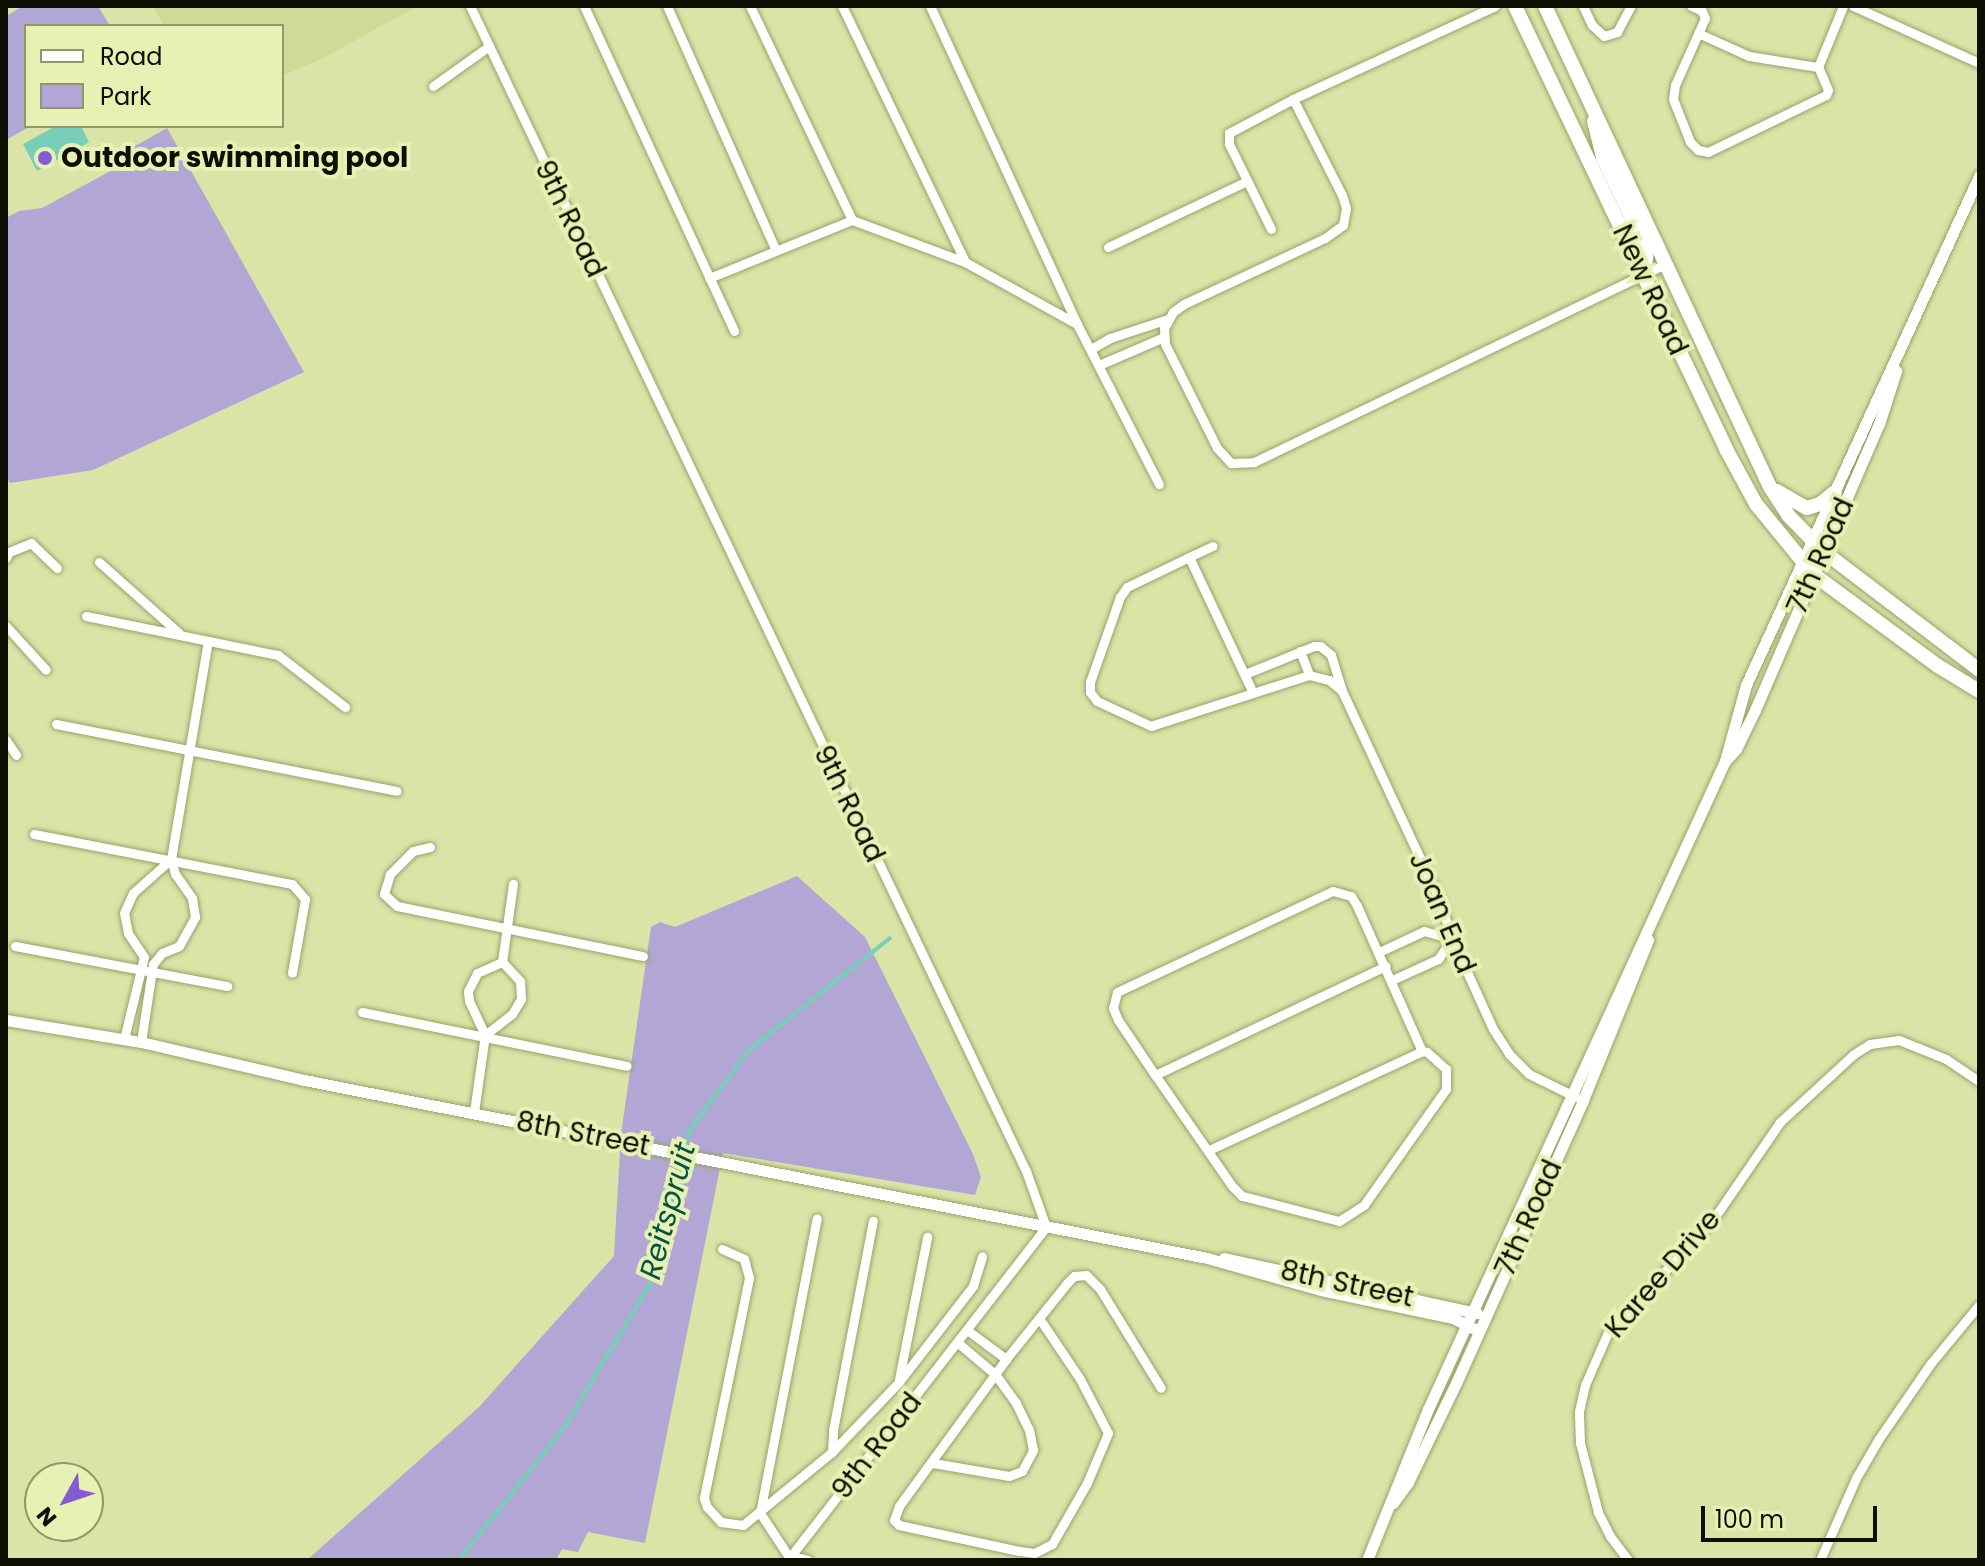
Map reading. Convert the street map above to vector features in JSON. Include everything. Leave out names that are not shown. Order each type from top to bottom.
[{"type":"main road","name":"New Road","points":[[1515,6],[1740,477],[1772,528],[1813,574],[1938,666],[1979,691]]},
{"type":"main road","name":"New Road","points":[[1545,6],[1770,487],[1788,515],[1818,546],[1979,670]]},
{"type":"main road","points":[[1591,105],[1603,158],[1648,254],[1644,275]]},
{"type":"main road","points":[[1770,487],[1807,508],[1835,492]]},
{"type":"street","name":"9th Road","points":[[470,6],[1026,1171],[1046,1227],[790,1559]]},
{"type":"street","points":[[584,6],[734,331]]},
{"type":"street","points":[[667,6],[775,249]]},
{"type":"street","points":[[750,6],[852,220]]},
{"type":"street","points":[[842,6],[965,262]]},
{"type":"street","points":[[930,6],[1077,324],[1159,484]]},
{"type":"street","points":[[1271,229],[1229,144],[1229,133],[1293,99],[1495,6]]},
{"type":"street","points":[[1583,6],[1597,32],[1604,36],[1617,32],[1631,6]]},
{"type":"street","points":[[1691,6],[1705,16],[1675,85],[1673,99],[1690,142],[1702,152],[1714,151],[1822,98],[1828,90],[1818,67],[1843,6]]},
{"type":"street","points":[[1853,6],[1979,63]]},
{"type":"street","points":[[1698,33],[1749,56],[1818,67]]},
{"type":"street","points":[[433,86],[489,46]]},
{"type":"street","points":[[1091,349],[1134,329],[1168,319],[1184,304],[1325,238],[1343,225],[1346,208],[1342,195],[1293,99]]},
{"type":"street","name":"7th Road","points":[[1725,761],[1736,749],[1813,574],[1818,546],[1835,492],[1870,409],[1904,344],[1979,176]]},
{"type":"street","points":[[1108,247],[1247,181]]},
{"type":"street","points":[[709,278],[852,220],[965,262],[1077,324]]},
{"type":"street","points":[[1168,319],[1164,337],[1220,454],[1231,463],[1245,465],[1666,264]]},
{"type":"street","points":[[1099,365],[1164,337]]},
{"type":"street","name":"7th Road","points":[[1367,1560],[1413,1444],[1472,1328],[1578,1098],[1636,951],[1653,923],[1725,761],[1746,685],[1802,563],[1818,546],[1879,424],[1904,344]]},
{"type":"street","points":[[6,558],[9,552],[31,543],[57,568]]},
{"type":"street","points":[[1213,546],[1123,591],[1090,682],[1090,692],[1097,701],[1151,726],[1309,675],[1329,680],[1342,691]]},
{"type":"street","points":[[1189,557],[1253,693]]},
{"type":"street","points":[[99,562],[181,635]]},
{"type":"street","points":[[86,616],[278,655],[345,707]]},
{"type":"street","points":[[6,626],[46,670]]},
{"type":"street","points":[[141,1042],[152,970],[157,958],[187,936],[195,917],[192,898],[175,874],[171,859],[187,747],[208,641]]},
{"type":"street","name":"Joan End","points":[[1300,651],[1314,646],[1326,650],[1439,899],[1452,939],[1509,1054],[1529,1074],[1578,1098]]},
{"type":"street","points":[[1245,674],[1300,651],[1309,675]]},
{"type":"street","points":[[56,724],[187,747],[396,791]]},
{"type":"street","points":[[6,740],[16,755]]},
{"type":"street","points":[[34,834],[282,881],[300,889],[305,899],[304,914],[292,973]]},
{"type":"street","points":[[430,847],[413,851],[399,862],[386,883],[386,897],[397,906],[643,956]]},
{"type":"street","points":[[124,1039],[141,968],[142,951],[125,924],[127,902],[142,883],[171,859]]},
{"type":"street","points":[[485,1035],[512,1014],[521,999],[520,981],[502,962],[513,884]]},
{"type":"street","points":[[1209,1150],[1422,1051],[1432,1054],[1446,1069],[1446,1089],[1364,1205],[1348,1218],[1330,1220],[1250,1201],[1232,1186],[1113,1008],[1117,992],[1125,985],[1333,891],[1351,896],[1386,966],[1422,1051]]},
{"type":"street","points":[[1379,952],[1424,931],[1452,939],[1438,959],[1392,980]]},
{"type":"street","points":[[15,946],[227,986]]},
{"type":"street","points":[[474,1112],[485,1035],[469,1001],[468,991],[481,969],[502,962]]},
{"type":"street","points":[[1155,1075],[1386,966]]},
{"type":"street","points":[[362,1012],[627,1066]]},
{"type":"street","name":"8th Street","points":[[6,1020],[141,1042],[304,1080],[1207,1258],[1472,1328]]},
{"type":"street","name":"Karee Drive","points":[[1628,1560],[1610,1536],[1598,1512],[1580,1443],[1579,1411],[1585,1385],[1608,1332],[1712,1221],[1780,1122],[1854,1054],[1870,1044],[1899,1040],[1976,1076]]},
{"type":"street","points":[[808,1560],[790,1559],[760,1513],[817,1218]]},
{"type":"street","points":[[832,1452],[833,1430],[873,1221]]},
{"type":"street","points":[[898,1383],[927,1237]]},
{"type":"street","points":[[722,1249],[744,1259],[749,1278],[704,1498],[713,1515],[732,1525],[743,1525],[760,1513],[832,1452],[898,1383],[973,1286],[982,1256]]},
{"type":"street","name":"8th Street","points":[[1207,1258],[1254,1263],[1479,1313]]},
{"type":"street","points":[[1039,1318],[1080,1379],[1108,1433],[1094,1471],[1052,1544],[1034,1553],[899,1525],[894,1520],[899,1506],[1006,1359],[1039,1318],[1072,1277],[1086,1275],[1127,1327],[1161,1388]]},
{"type":"street","points":[[1820,1560],[1856,1478],[1878,1440],[1915,1385],[1979,1305]]},
{"type":"street","points":[[967,1330],[1006,1359]]},
{"type":"street","points":[[933,1463],[1009,1476],[1026,1465],[1033,1450],[1029,1430],[996,1375],[957,1342]]},
{"type":"shaded area","points":[[153,6],[411,6],[413,9],[319,60],[284,75],[284,24],[163,24]]},
{"type":"green space","points":[[23,6],[98,6],[109,24],[24,24],[24,128],[27,128],[6,140],[6,16]]},
{"type":"green space","points":[[167,128],[304,372],[93,470],[10,483],[6,477],[6,218],[19,211],[42,208],[118,167],[114,158]]},
{"type":"green space","name":"Reitspruit","points":[[797,876],[865,937],[973,1154],[981,1177],[975,1195],[723,1153],[645,1543],[588,1532],[578,1552],[562,1549],[556,1560],[307,1560],[479,1407],[614,1256],[621,1134],[651,927],[660,922],[675,927]]},
{"type":"water","name":"Outdoor swimming pool","points":[[52,128],[82,128],[89,142],[37,171],[23,144]]},
{"type":"waterway","name":"Reitspruit","points":[[459,1560],[564,1428],[650,1284],[689,1131],[748,1051],[890,938]]},
{"type":"place","name":"Outdoor swimming pool","points":[[45,158]]}]
